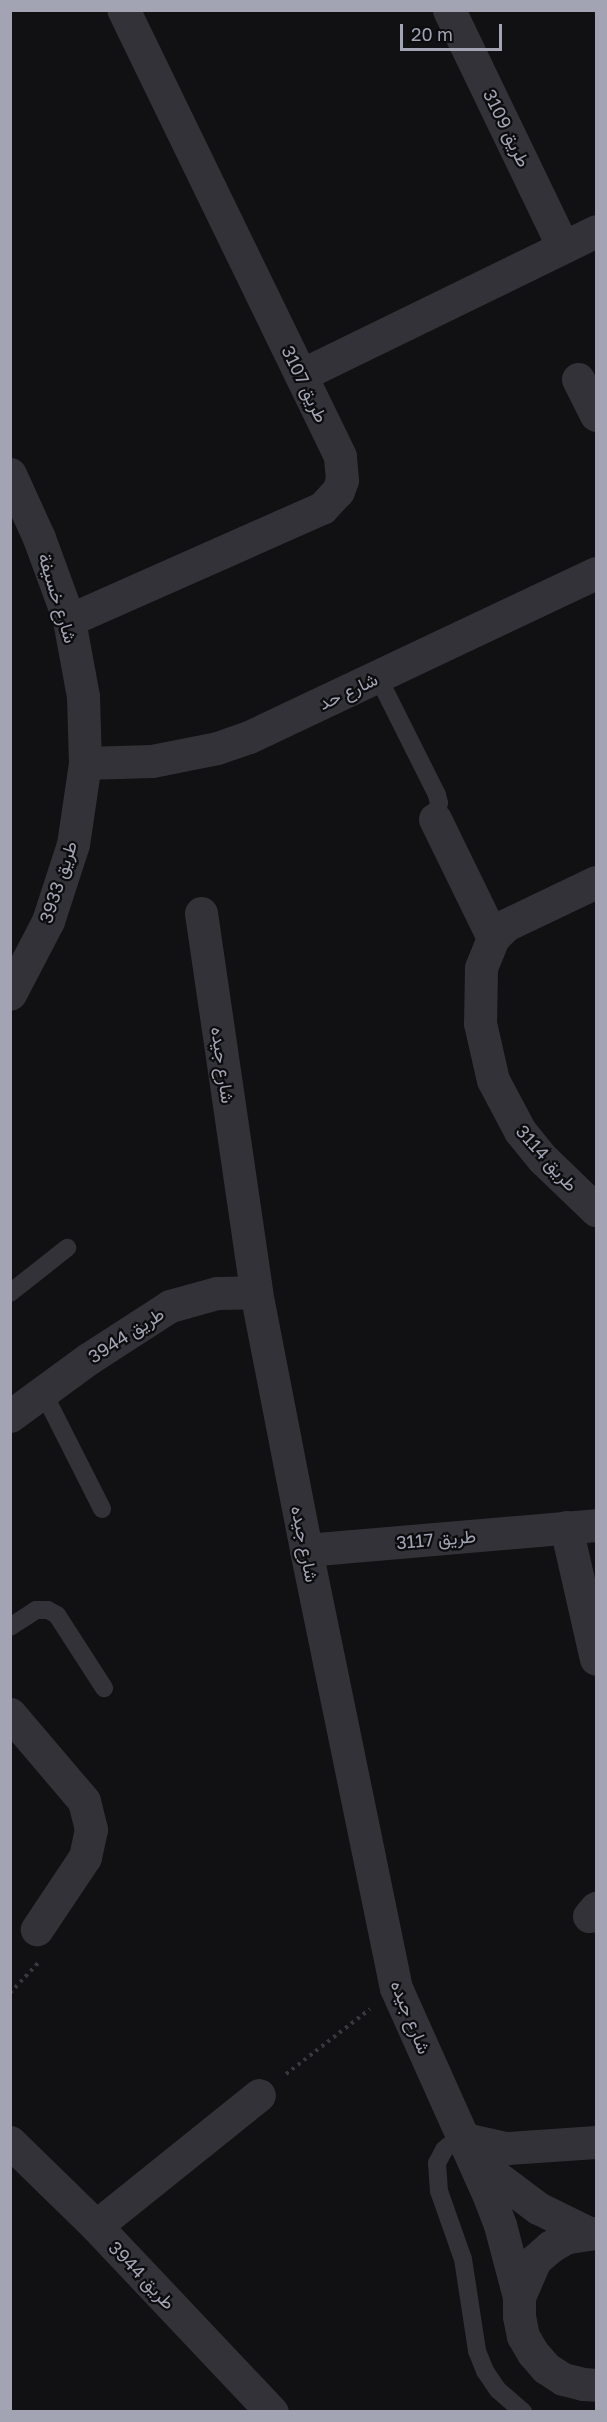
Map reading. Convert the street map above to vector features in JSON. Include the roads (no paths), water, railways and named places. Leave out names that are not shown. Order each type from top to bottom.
[{"type":"street","name":"طريق 3107","points":[[69,620],[322,508],[331,500],[342,480],[340,456],[123,10]]},
{"type":"street","name":"طريق 3109","points":[[449,10],[563,247]]},
{"type":"street","points":[[301,375],[597,231]]},
{"type":"street","points":[[578,379],[597,415]]},
{"type":"street","name":"شارع خسيفة","points":[[10,474],[39,538],[69,620],[83,696],[86,763]]},
{"type":"street","name":"شارع حد","points":[[86,763],[152,760],[217,748],[280,724],[597,573]]},
{"type":"street","name":"طريق 3933","points":[[10,994],[48,921],[73,844],[86,763]]},
{"type":"street","points":[[435,819],[493,938],[506,925],[597,882]]},
{"type":"street","name":"شارع جيده","points":[[201,913],[256,1292],[306,1550],[396,1988],[500,2225],[519,2297],[519,2316],[523,2336],[533,2353],[546,2368],[563,2379],[597,2385]]},
{"type":"street","name":"طريق 3114","points":[[493,938],[481,968],[480,1023],[493,1080],[520,1131],[543,1159],[596,1209]]},
{"type":"street","name":"طريق 3944","points":[[10,1416],[88,1359],[170,1306],[217,1293],[256,1292]]},
{"type":"street","name":"طريق 3117","points":[[306,1550],[581,1526],[597,1659]]},
{"type":"street","points":[[10,1714],[84,1801],[91,1829],[85,1857],[37,1929]]},
{"type":"street","points":[[96,2226],[259,2095]]},
{"type":"street","points":[[467,2147],[473,2141],[507,2148],[597,2142]]},
{"type":"street","name":"طريق 3944","points":[[12,2145],[96,2226],[272,2412]]},
{"type":"street","name":"شارع جيده","points":[[467,2147],[492,2176],[538,2208],[592,2233]]},
{"type":"street","points":[[519,2297],[535,2260],[550,2247],[567,2237],[592,2233]]},
{"type":"lane","points":[[378,677],[437,795],[435,819]]},
{"type":"lane","points":[[10,1293],[67,1248]]},
{"type":"lane","points":[[42,1392],[102,1509]]},
{"type":"lane","points":[[10,1627],[36,1610],[48,1610],[57,1615],[104,1689]]},
{"type":"lane","points":[[467,2147],[444,2150],[437,2163],[438,2191],[464,2259],[477,2351],[498,2390],[523,2412]]}]
